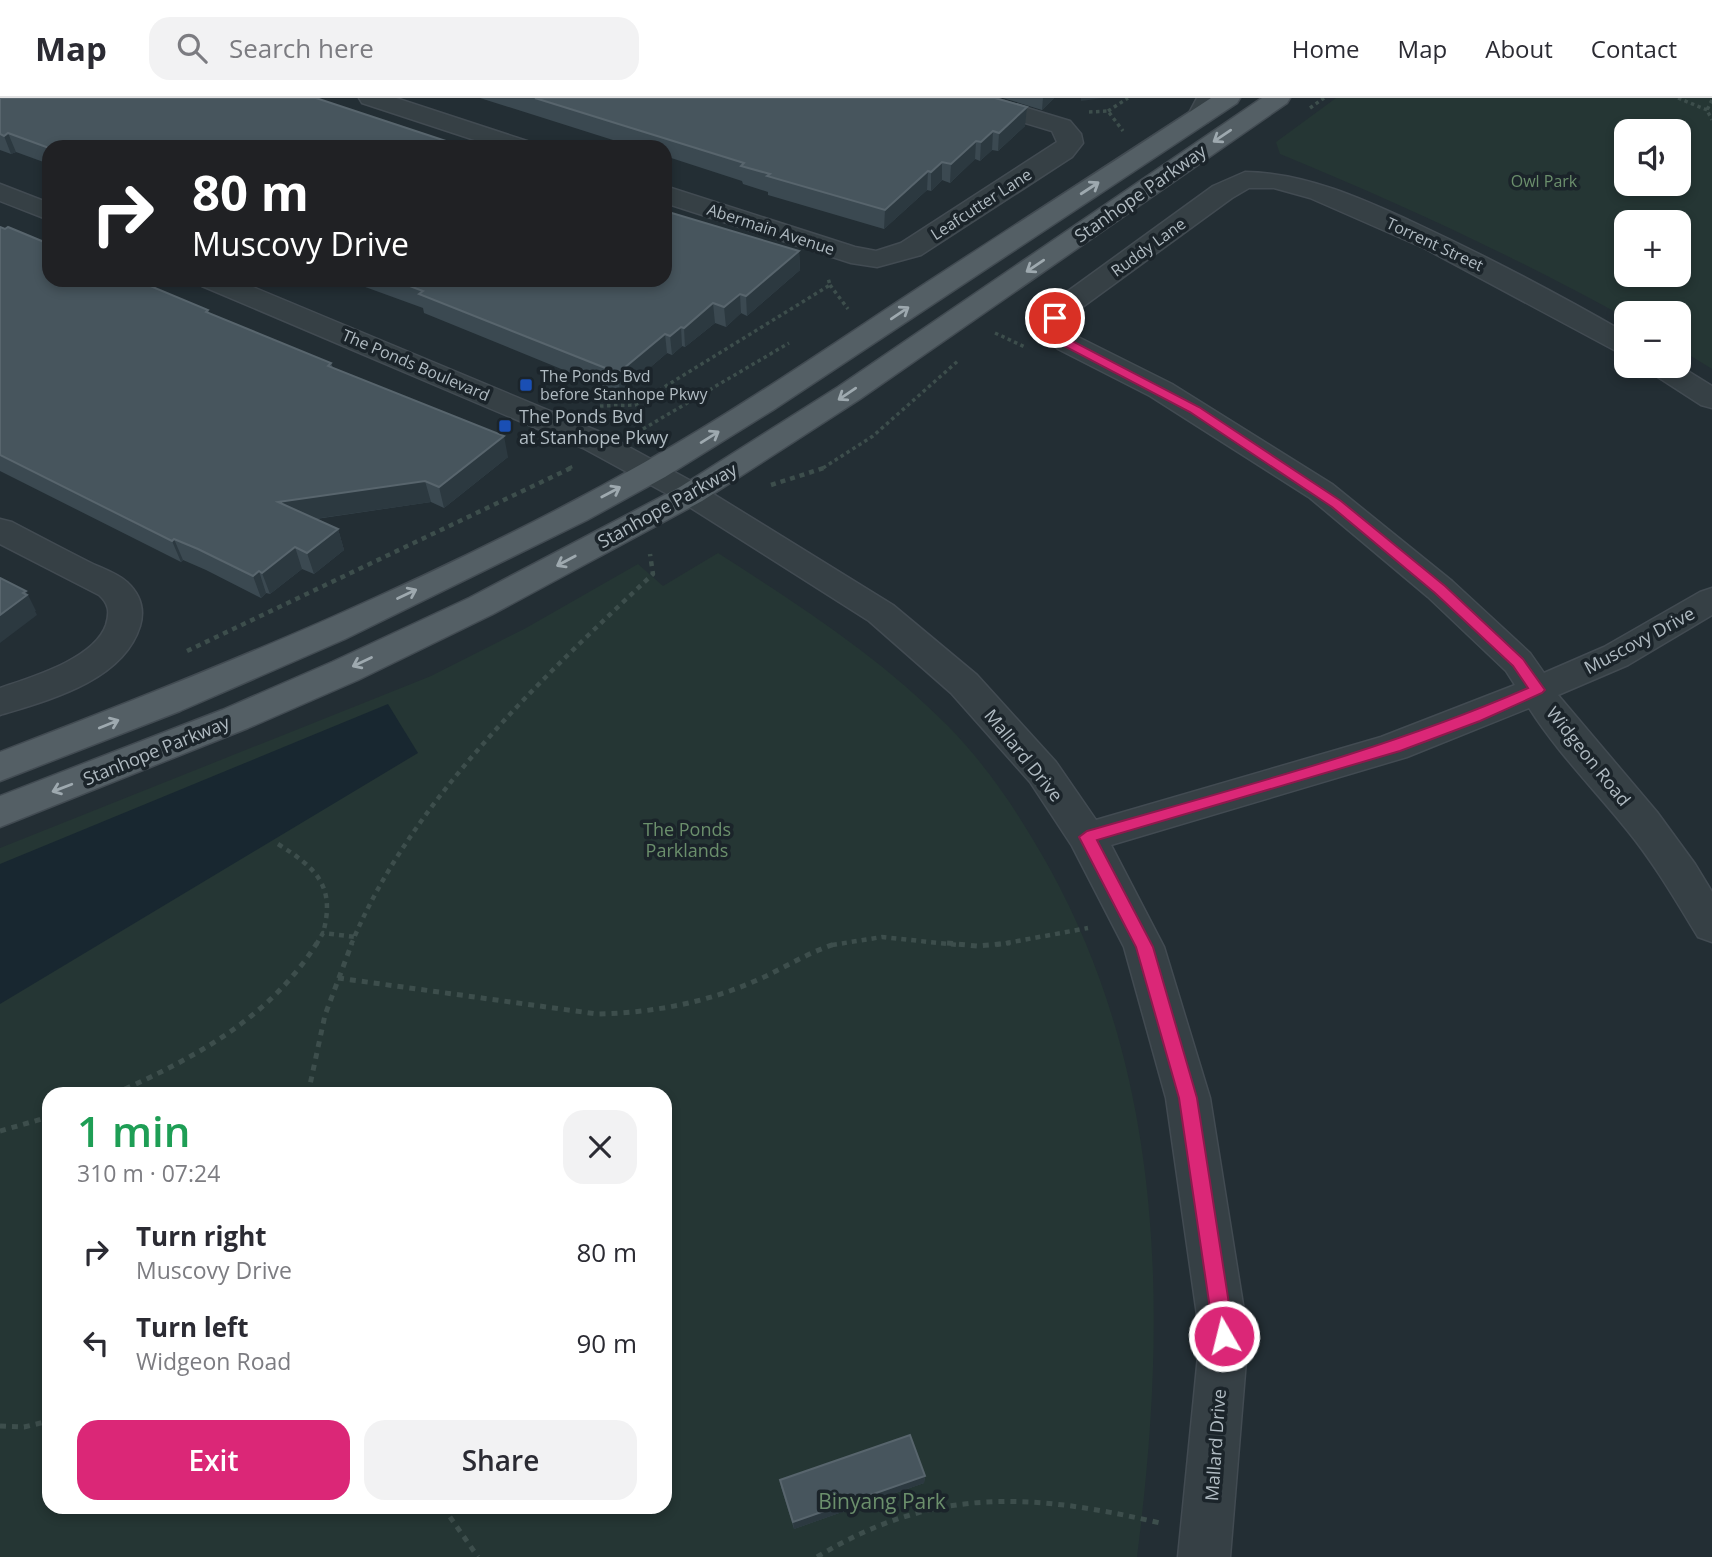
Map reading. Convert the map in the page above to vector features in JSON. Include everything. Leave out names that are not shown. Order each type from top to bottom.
[{"type":"main road","name":"Stanhope Parkway","points":[[0,767],[186,693],[331,629],[464,568],[651,471],[802,378],[1204,107],[1228,98]]},
{"type":"main road","name":"Stanhope Parkway","points":[[0,812],[235,719],[345,671],[481,606],[691,494],[849,393],[1278,98]]},
{"type":"street","points":[[371,98],[500,140]]},
{"type":"street","name":"Leafcutter Lane","points":[[877,259],[911,248],[1063,152],[1070,143],[1068,134],[1061,126],[968,98]]},
{"type":"street","name":"Torrent Street","points":[[1235,185],[1247,179],[1263,177],[1297,184],[1452,251],[1614,339]]},
{"type":"street","name":"Ruddy Lane","points":[[1061,310],[1235,185]]},
{"type":"street","points":[[0,192],[42,209]]},
{"type":"street","name":"Abermain Avenue","points":[[672,196],[851,255],[877,259]]},
{"type":"street","name":"The Ponds Boulevard","points":[[229,287],[608,448],[691,494]]},
{"type":"street","name":"Widgeon Road","points":[[1061,310],[1055,318],[1054,327],[1058,336],[1194,409],[1321,492],[1440,589],[1518,662],[1555,719],[1605,774],[1643,822],[1681,875],[1712,926]]},
{"type":"street","points":[[1679,378],[1712,399]]},
{"type":"street","name":"Mallard Drive","points":[[691,494],[871,606],[964,684],[1043,772],[1087,837],[1144,947],[1188,1098],[1224,1336],[1206,1548]]},
{"type":"street","points":[[0,530],[111,587],[122,597],[126,607],[125,625],[109,649],[92,663],[68,676],[0,702]]},
{"type":"street","name":"Muscovy Drive","points":[[1087,837],[1394,747],[1475,717],[1616,656],[1712,600]]},
{"type":"path","points":[[1086,112],[1108,111],[1128,98]]},
{"type":"path","points":[[1678,98],[1707,110],[1712,120]]},
{"type":"path","points":[[1707,110],[1712,100]]},
{"type":"path","points":[[1108,111],[1126,135]]},
{"type":"path","points":[[827,275],[830,285],[848,309]]},
{"type":"path","points":[[599,407],[635,405],[830,285]]},
{"type":"path","points":[[991,331],[1035,352]]},
{"type":"path","points":[[181,654],[565,471]]},
{"type":"path","points":[[551,478],[560,485]]},
{"type":"path","points":[[309,1087],[338,978],[399,853],[444,790],[534,687],[653,573],[650,552]]},
{"type":"path","points":[[129,1087],[197,1054],[250,1019],[294,979],[323,933],[331,903],[324,886],[309,866],[278,844]]},
{"type":"path","points":[[338,978],[597,1014],[629,1014],[663,1010],[709,998],[754,982],[798,958],[847,941],[884,936],[976,946],[1017,942],[1088,928]]},
{"type":"path","points":[[323,933],[356,937]]},
{"type":"path","points":[[0,1131],[42,1119]]},
{"type":"path","points":[[0,1426],[24,1427],[42,1423]]},
{"type":"path","points":[[817,1557],[869,1531],[925,1511],[951,1505],[1028,1500],[1078,1505],[1164,1524],[1206,1548]]},
{"type":"path","points":[[448,1514],[478,1557]]},
{"type":"green space","name":"Owl Park","points":[[1336,98],[1712,98],[1712,369],[1691,356],[1691,301],[1614,301],[1614,312],[1456,231],[1280,154],[1276,142]]},
{"type":"green space","name":"The Ponds Parklands","points":[[718,553],[838,633],[895,677],[963,742],[1004,794],[1050,869],[1089,950],[1117,1033],[1137,1119],[1149,1205],[1154,1293],[1153,1381],[1137,1557],[0,1557],[0,848],[431,676],[526,628],[638,564],[663,586]]},
{"type":"water","points":[[388,704],[418,753],[0,1004],[0,864]]},
{"type":"building","points":[[0,98],[316,98],[443,140],[42,140],[42,145],[8,133],[4,136],[0,134]]},
{"type":"building","points":[[535,98],[995,98],[1027,107],[999,133],[993,131],[981,142],[976,141],[951,164],[942,162],[931,172],[928,171],[885,210],[767,176],[770,174],[741,166],[744,163]]},
{"type":"building","points":[[672,213],[799,251],[746,296],[740,294],[724,307],[713,303],[684,328],[681,327],[670,336],[665,334],[618,373],[419,294],[423,291],[412,287],[672,287]]},
{"type":"building","points":[[0,227],[8,227],[42,241],[42,287],[153,287],[208,310],[206,312],[331,363],[328,366],[504,436],[439,487],[425,481],[278,502],[338,529],[307,553],[295,547],[262,573],[259,571],[253,576],[198,549],[174,539],[172,541],[0,455]]},
{"type":"building","points":[[0,578],[26,591],[23,593],[27,595],[0,615]]},
{"type":"building","points":[[910,1435],[925,1476],[793,1522],[780,1480]]},
{"type":"place","name":"The Ponds Bvd before Stanhope Pkwy","points":[[526,385]]},
{"type":"place","name":"The Ponds Bvd at Stanhope Pkwy","points":[[505,426]]},
{"type":"route","points":[[1055,318],[1054,327],[1058,336],[1068,343],[1194,409],[1337,504],[1440,589],[1518,662],[1537,690],[1475,717],[1394,747],[1087,837],[1144,947],[1188,1098],[1224,1336]]},
{"type":"park label","name":"Binyang Park","points":[[882,1501]]}]
